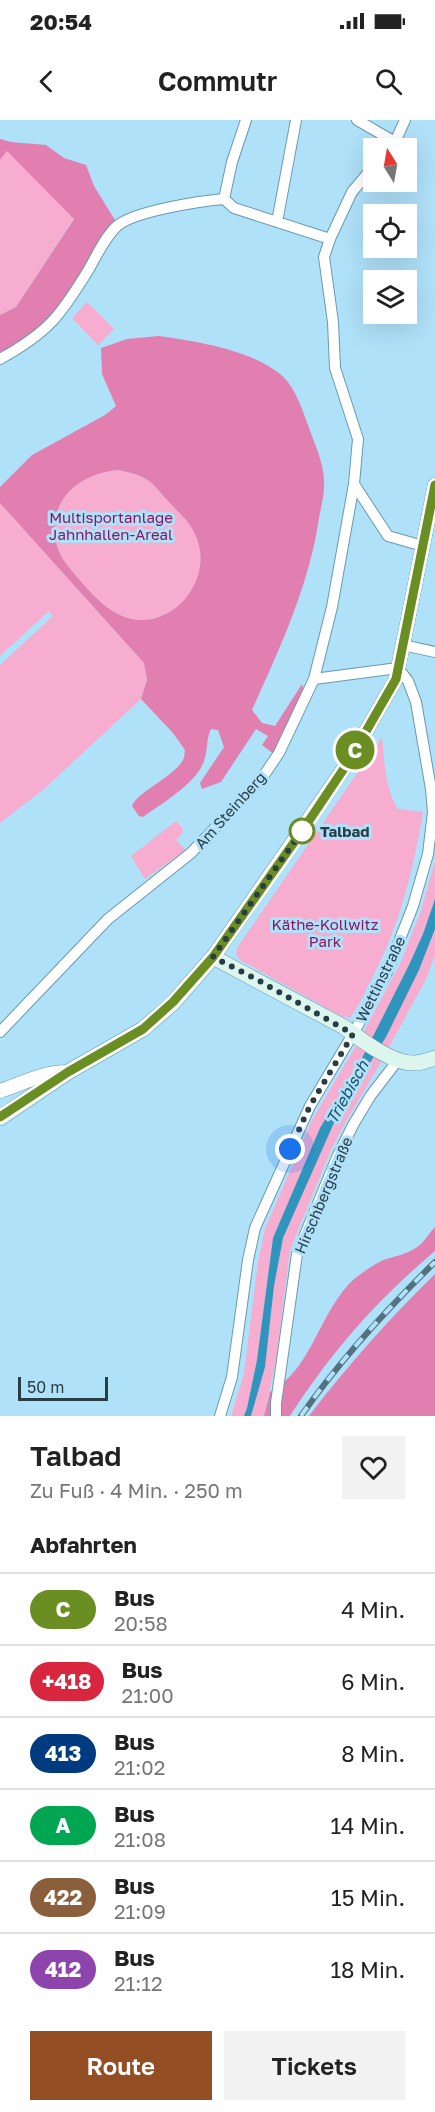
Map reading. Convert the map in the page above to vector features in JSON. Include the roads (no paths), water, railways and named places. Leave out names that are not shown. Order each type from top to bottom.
[{"type":"main road","points":[[0,1118],[68,1072],[143,1029],[173,1002],[213,957],[392,1057],[416,1063],[435,1058]]},
{"type":"street","points":[[224,199],[232,162],[246,120]]},
{"type":"street","points":[[277,222],[296,120]]},
{"type":"street","points":[[357,120],[382,138]]},
{"type":"street","points":[[396,138],[405,120]]},
{"type":"street","points":[[0,359],[31,341],[55,320],[118,225],[149,213],[224,199],[234,208],[277,222],[331,247],[352,192],[363,179]]},
{"type":"street","name":"Am Steinberg","points":[[0,1032],[108,919],[191,853],[260,781],[279,753],[314,679],[332,607],[354,484],[358,439],[337,376],[324,256],[331,247]]},
{"type":"street","points":[[354,484],[388,536],[423,546]]},
{"type":"street","points":[[213,957],[349,761],[396,679],[435,485]]},
{"type":"street","points":[[403,645],[435,652]]},
{"type":"street","points":[[314,679],[398,668]]},
{"type":"street","name":"Wettinstraße","points":[[219,1416],[232,1377],[255,1228],[310,1106],[357,1037],[387,972],[413,906],[428,854],[433,812],[431,789],[416,702],[408,681],[398,668]]},
{"type":"street","name":"Hirschbergstraße","points":[[276,1416],[297,1254],[338,1155],[392,1057]]},
{"type":"street","points":[[2,1091],[35,1076],[68,1072]]},
{"type":"street","points":[[2,1091],[17,1091],[26,1102]]},
{"type":"water","name":"Triebisch","points":[[435,899],[435,929],[419,970],[386,1037],[337,1116],[283,1238],[274,1286],[265,1367],[251,1416],[244,1416],[257,1360],[273,1238],[320,1128],[361,1060],[408,967]]},
{"type":"railway","points":[[301,1416],[364,1336],[435,1262]]},
{"type":"place","name":"Talbad","points":[[302,831]]},
{"type":"park label","name":"Multisportanlage Jahnhallen-Areal","points":[[111,526]]},
{"type":"park label","name":"Käthe-Kollwitz Park","points":[[325,932]]}]
